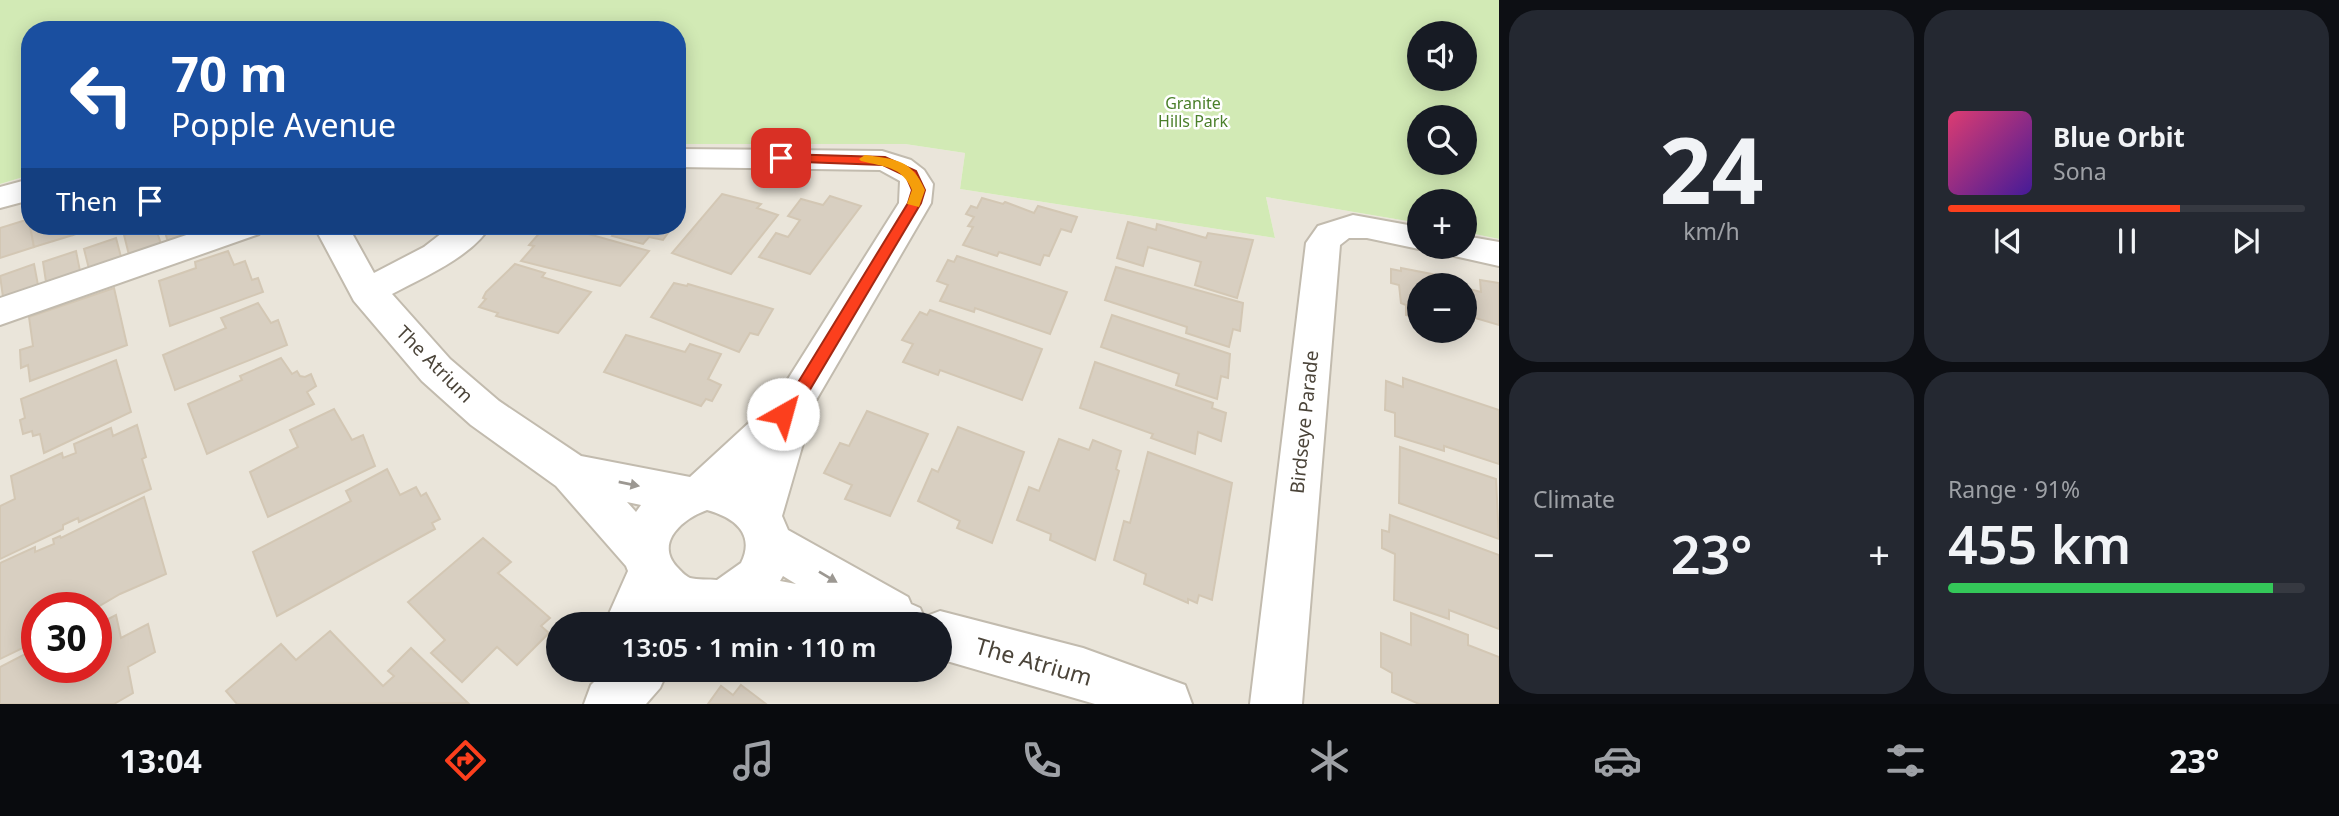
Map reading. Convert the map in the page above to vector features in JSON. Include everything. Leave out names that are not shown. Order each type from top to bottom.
[{"type":"street","points":[[686,158],[872,159],[897,164],[911,173],[919,190],[915,203],[796,399],[777,453],[764,529],[763,570],[752,586],[710,608]]},
{"type":"street","points":[[0,198],[21,192]]},
{"type":"street","name":"Birdseye Parade","points":[[1276,704],[1322,243],[1330,233],[1345,228],[1366,228],[1407,236]]},
{"type":"street","points":[[0,312],[221,235]]},
{"type":"street","name":"The Atrium","points":[[336,235],[367,292],[436,370],[485,412],[570,473],[649,564]]},
{"type":"street","points":[[367,292],[436,255],[462,235]]},
{"type":"street","points":[[1477,250],[1499,254]]},
{"type":"street","points":[[633,612],[649,564],[647,538],[655,520],[669,505],[697,493],[796,399]]},
{"type":"street","name":"The Atrium","points":[[570,473],[697,493]]},
{"type":"street","points":[[697,493],[728,494],[745,501],[764,529],[887,612]]},
{"type":"street","points":[[649,564],[662,587],[678,597],[710,608],[756,612]]},
{"type":"street","name":"The Atrium","points":[[952,638],[1083,674],[1166,704]]},
{"type":"street","points":[[597,704],[605,682]]},
{"type":"street","points":[[610,704],[631,682]]},
{"type":"shaded area","points":[[686,144],[905,144],[965,153],[960,189],[1275,238],[1266,197],[1407,221],[1407,259],[1477,259],[1477,234],[1499,239],[1499,704],[0,704],[0,184],[21,178],[21,235],[686,235]]},
{"type":"green space","name":"Granite Hills Park","points":[[0,0],[1499,0],[1499,239],[1477,234],[1477,189],[1407,189],[1407,221],[1266,197],[1275,238],[960,189],[965,153],[905,144],[686,144],[686,21],[21,21],[21,178],[0,184]]},
{"type":"building","points":[[722,194],[761,204],[757,208],[778,215],[731,274],[672,253]]},
{"type":"building","points":[[830,196],[861,206],[810,274],[759,257],[776,233],[788,237],[800,220],[788,216],[801,199],[823,205]]},
{"type":"building","points":[[982,198],[1003,204],[1005,202],[1034,213],[1038,206],[1077,217],[1071,232],[1061,229],[1049,256],[1044,255],[1040,265],[999,252],[997,256],[963,245],[973,227],[968,226],[974,217],[966,214],[971,206],[977,208]]},
{"type":"building","points":[[21,221],[21,235],[32,235],[34,247],[0,258],[0,228]]},
{"type":"building","points":[[1128,222],[1156,230],[1157,224],[1206,238],[1208,233],[1253,240],[1237,298],[1195,285],[1201,262],[1148,247],[1143,266],[1117,258]]},
{"type":"building","points":[[32,235],[73,235],[34,247]]},
{"type":"building","points":[[124,235],[158,235],[161,244],[129,255]]},
{"type":"building","points":[[166,235],[189,235],[168,242]]},
{"type":"building","points":[[538,235],[592,235],[649,251],[620,286],[521,261],[534,246],[529,245]]},
{"type":"building","points":[[667,235],[663,240],[649,237],[643,244],[612,236]]},
{"type":"building","points":[[116,238],[121,257],[89,269],[84,249]]},
{"type":"building","points":[[76,251],[80,271],[46,282],[43,262]]},
{"type":"building","points":[[228,251],[234,265],[245,261],[252,280],[258,278],[263,292],[170,326],[159,281],[196,268],[195,262]]},
{"type":"building","points":[[957,256],[1067,292],[1050,334],[975,308],[974,312],[940,301],[948,285],[937,281],[948,260],[954,262]]},
{"type":"building","points":[[34,264],[38,285],[3,297],[0,276]]},
{"type":"building","points":[[515,264],[545,273],[542,277],[591,292],[558,333],[496,316],[498,313],[479,307],[486,299],[483,298],[486,292]]},
{"type":"building","points":[[1116,267],[1243,303],[1240,331],[1233,329],[1229,347],[1186,333],[1187,327],[1105,300]]},
{"type":"building","points":[[1401,268],[1426,273],[1407,273],[1407,315],[1406,305],[1401,303],[1399,285],[1391,283],[1391,269],[1401,271]]},
{"type":"building","points":[[1480,280],[1499,283],[1499,325],[1477,319],[1477,291],[1481,292]]},
{"type":"building","points":[[674,283],[688,284],[773,309],[758,335],[750,333],[739,352],[651,317]]},
{"type":"building","points":[[114,288],[127,345],[30,381],[28,365],[21,368],[20,350],[33,346],[29,317]]},
{"type":"building","points":[[258,303],[271,323],[278,320],[287,345],[175,390],[163,355],[226,328],[221,318]]},
{"type":"building","points":[[930,310],[1042,349],[1022,400],[940,370],[938,375],[903,362],[913,344],[902,340],[920,312],[927,315]]},
{"type":"building","points":[[1112,315],[1230,354],[1228,378],[1221,376],[1217,399],[1176,385],[1179,374],[1101,347]]},
{"type":"building","points":[[626,335],[685,352],[690,344],[721,354],[708,379],[721,385],[712,401],[706,399],[701,406],[604,372]]},
{"type":"building","points":[[281,358],[292,374],[297,371],[300,376],[305,377],[311,374],[316,386],[307,392],[314,404],[207,454],[188,404],[242,380],[240,376]]},
{"type":"building","points":[[116,360],[131,412],[44,453],[40,434],[33,436],[32,431],[23,434],[20,420],[25,418],[21,399]]},
{"type":"building","points":[[1095,362],[1213,403],[1212,408],[1226,413],[1221,441],[1198,432],[1195,454],[1151,438],[1153,434],[1080,408]]},
{"type":"building","points":[[1403,378],[1499,410],[1499,464],[1444,446],[1444,451],[1395,436],[1395,413],[1385,410],[1386,381],[1403,387]]},
{"type":"building","points":[[334,409],[352,440],[363,435],[375,466],[268,517],[250,472],[298,447],[290,430]]},
{"type":"building","points":[[867,411],[928,434],[890,516],[845,499],[852,485],[824,473],[840,443],[849,446]]},
{"type":"building","points":[[137,425],[146,457],[142,459],[151,489],[79,522],[78,518],[63,525],[63,529],[0,559],[0,506],[15,499],[11,476],[62,453],[63,458],[76,453],[74,444],[111,428],[113,436]]},
{"type":"building","points":[[958,427],[1024,452],[992,543],[957,528],[960,521],[918,501],[932,469],[938,472]]},
{"type":"building","points":[[1059,439],[1089,450],[1093,440],[1121,451],[1116,469],[1119,471],[1095,560],[1050,540],[1051,534],[1017,520],[1029,487],[1039,491]]},
{"type":"building","points":[[1400,447],[1496,479],[1499,539],[1399,503]]},
{"type":"building","points":[[1148,452],[1232,483],[1212,600],[1199,595],[1197,603],[1188,599],[1188,603],[1144,584],[1146,574],[1114,560],[1124,521],[1130,523]]},
{"type":"building","points":[[387,469],[400,495],[416,487],[421,496],[426,493],[440,519],[432,523],[435,529],[277,616],[253,552],[351,501],[346,491]]},
{"type":"building","points":[[144,497],[166,574],[112,599],[112,592],[21,592],[21,649],[0,659],[0,563],[35,547],[35,552],[54,544],[53,539],[60,536],[61,538]]},
{"type":"building","points":[[1390,515],[1499,555],[1499,629],[1449,610],[1449,619],[1394,600],[1395,554],[1382,548],[1382,530],[1389,532]]},
{"type":"building","points":[[483,538],[511,562],[498,573],[546,615],[546,622],[541,626],[546,630],[546,636],[517,665],[497,647],[462,682],[431,653],[445,640],[408,602]]},
{"type":"building","points":[[1411,613],[1468,635],[1468,645],[1499,657],[1499,704],[1419,704],[1392,692],[1392,673],[1381,667],[1381,633],[1411,645]]},
{"type":"building","points":[[116,615],[121,638],[148,624],[155,652],[128,667],[133,693],[114,704],[0,704],[0,667],[21,656],[21,683],[112,683],[112,617]]},
{"type":"building","points":[[330,631],[383,686],[394,676],[388,671],[411,648],[468,703],[237,704],[226,691],[281,644],[296,660]]},
{"type":"building","points":[[741,685],[766,704],[708,704],[721,686],[733,695]]},
{"type":"slow traffic","points":[[865,159],[891,163],[911,173],[919,190],[914,204]]},
{"type":"route","points":[[781,158],[859,158],[885,161],[897,164],[911,173],[919,190],[915,203],[796,399],[783,414]]}]
